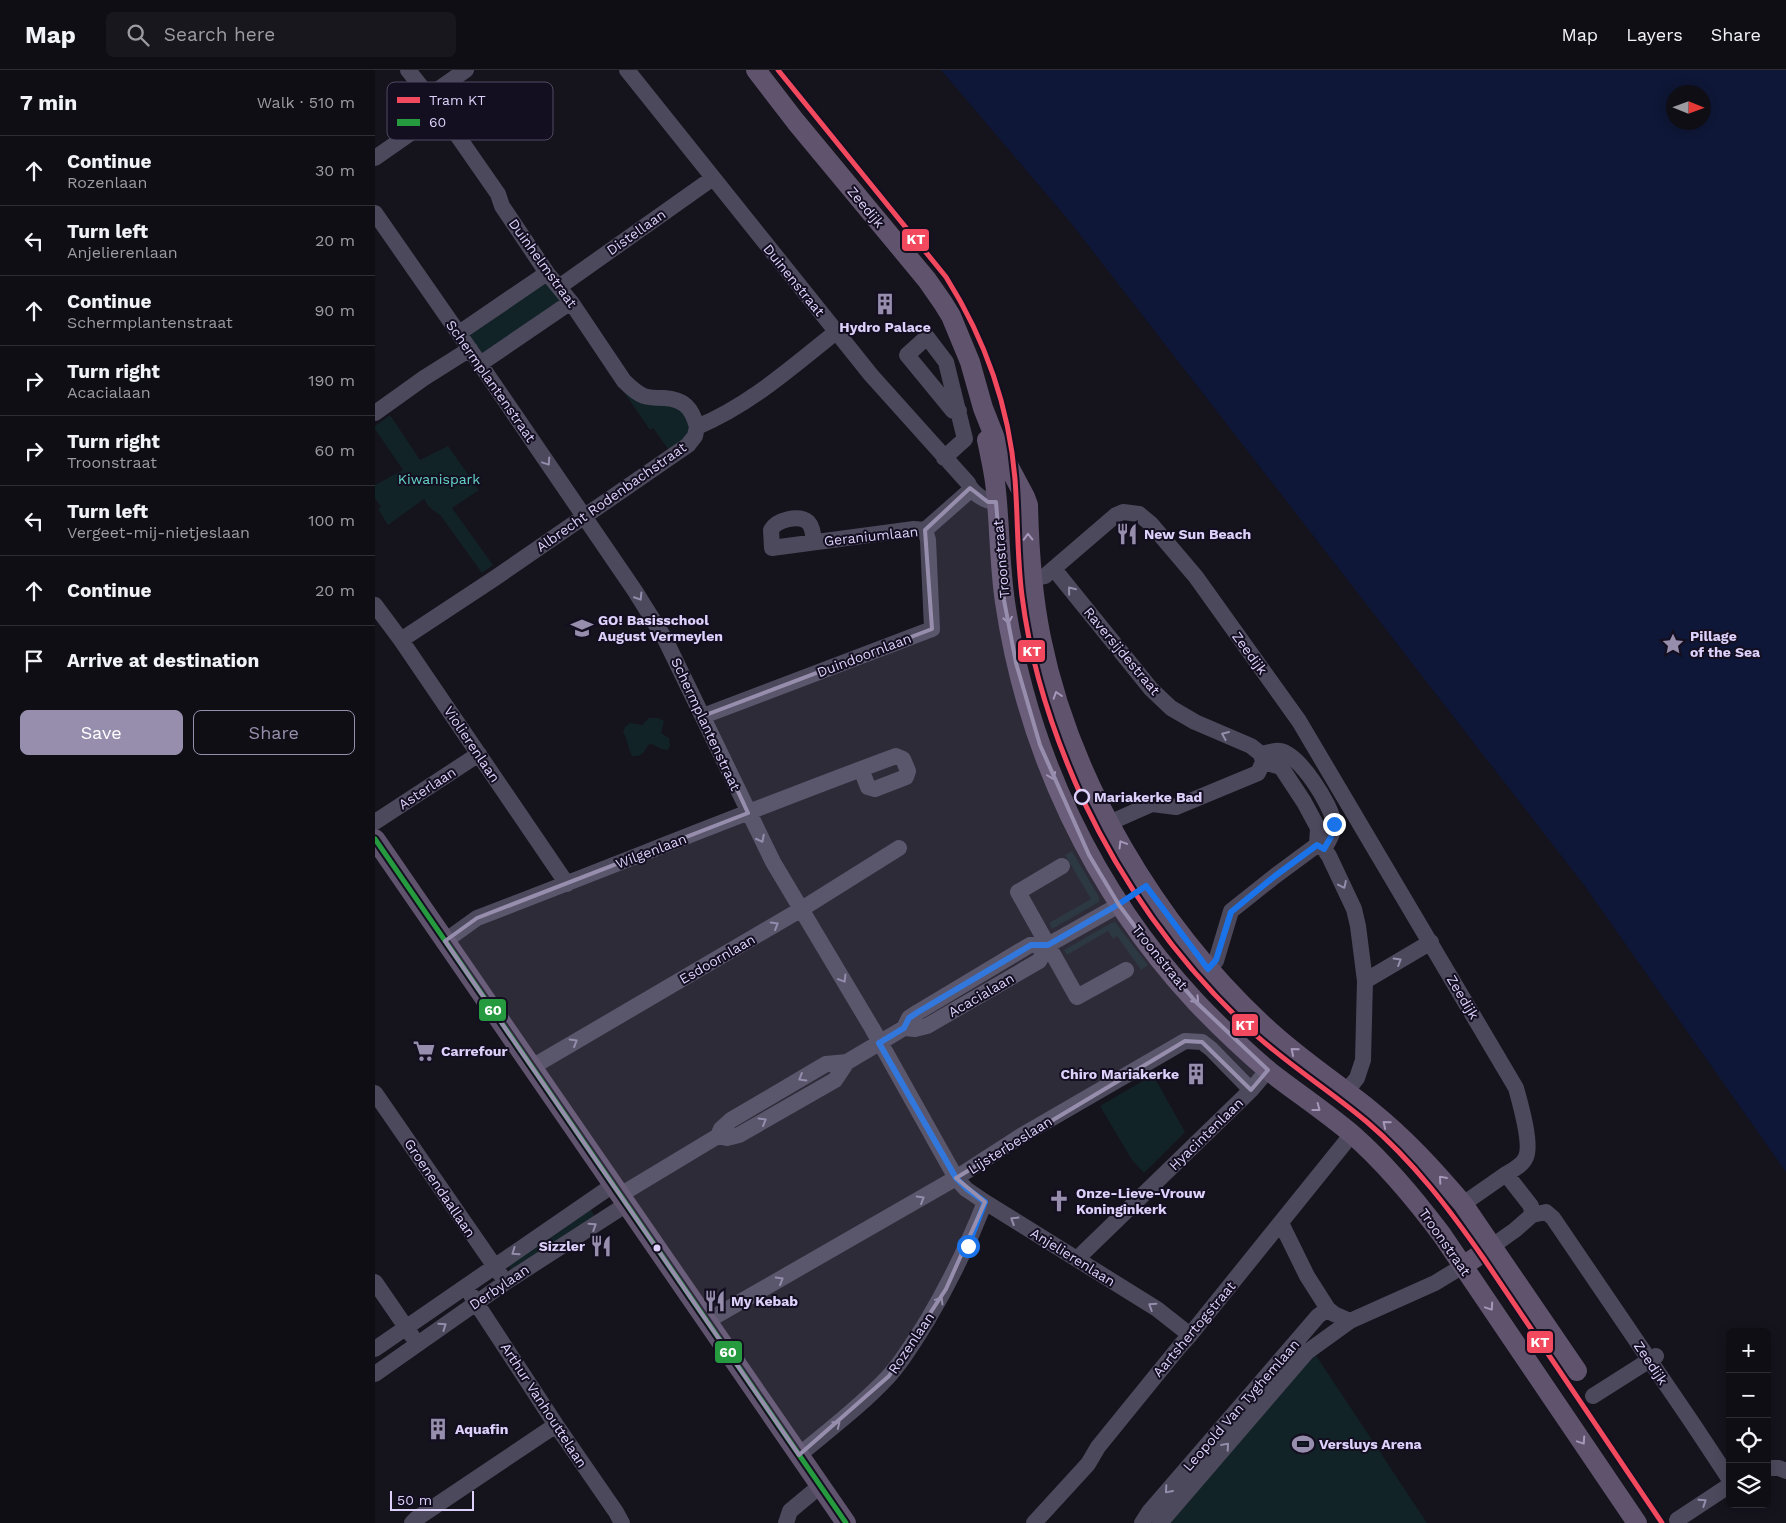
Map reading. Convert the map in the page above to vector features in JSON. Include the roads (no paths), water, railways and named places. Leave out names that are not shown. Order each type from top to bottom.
[{"type":"main road","name":"Zeedijk","points":[[756,70],[927,280],[943,303],[960,335],[997,446],[1020,489]]},
{"type":"main road","name":"Zeedijk","points":[[983,408],[995,482]]},
{"type":"main road","points":[[995,482],[1008,482],[1020,489]]},
{"type":"main road","name":"Troonstraat","points":[[995,482],[1004,600],[1016,663],[1040,745],[1066,810],[1100,875],[1160,960],[1197,1002],[1268,1070],[1352,1134],[1399,1180],[1463,1266],[1637,1523]]},
{"type":"main road","name":"Troonstraat","points":[[1020,489],[1028,505],[1028,543],[1032,578],[1041,638],[1053,683],[1069,732],[1093,791],[1109,823],[1146,886],[1208,969],[1263,1025],[1296,1054],[1369,1109],[1427,1162],[1463,1204],[1577,1371]]},
{"type":"main road","points":[[375,839],[846,1523]]},
{"type":"main road","name":"Acacialaan","points":[[1119,904],[1146,886]]},
{"type":"main road","points":[[1463,1266],[1491,1246]]},
{"type":"street","name":"Duinhelmstraat","points":[[408,70],[416,82]]},
{"type":"street","points":[[449,82],[466,70]]},
{"type":"street","name":"Duinenstraat","points":[[627,70],[871,376],[969,485],[988,502],[996,502]]},
{"type":"street","points":[[375,158],[401,140]]},
{"type":"street","name":"Duinhelmstraat","points":[[460,140],[547,273],[571,302],[624,381],[643,396],[668,398],[686,405],[694,415],[697,426]]},
{"type":"street","name":"Distellaan","points":[[559,286],[713,178]]},
{"type":"street","name":"Schermplantenstraat","points":[[375,213],[481,364],[665,638],[773,862],[800,910],[841,975],[956,1178]]},
{"type":"street","points":[[459,333],[547,273]]},
{"type":"street","points":[[481,364],[571,302]]},
{"type":"street","points":[[697,426],[730,411],[757,394],[836,332]]},
{"type":"street","points":[[376,411],[470,349]]},
{"type":"street","points":[[944,458],[965,438],[959,411]]},
{"type":"street","name":"Albrecht Rodenbachstraat","points":[[401,640],[688,445],[695,436],[697,426]]},
{"type":"street","points":[[969,485],[975,478],[995,482]]},
{"type":"street","name":"Geraniumlaan","points":[[814,542],[914,529],[925,530],[967,494],[969,485]]},
{"type":"street","name":"Zeedijk","points":[[1054,569],[1116,515],[1123,512],[1139,514],[1151,524],[1196,577],[1338,774],[1431,942],[1516,1088],[1528,1146],[1526,1158],[1521,1164],[1463,1204]]},
{"type":"street","name":"Duindoornlaan","points":[[703,716],[932,629],[925,530]]},
{"type":"street","points":[[1032,578],[1045,576],[1054,569]]},
{"type":"street","name":"Raversijdestraat","points":[[1054,569],[1151,689],[1171,708],[1195,722],[1251,746],[1262,758],[1281,767],[1318,828],[1321,847],[1329,856],[1354,909],[1365,981],[1363,1060],[1357,1078],[1346,1092]]},
{"type":"street","name":"Violierenlaan","points":[[375,605],[401,640],[567,884]]},
{"type":"street","points":[[1109,823],[1152,804],[1176,807],[1218,790],[1258,773],[1262,758],[1280,751],[1297,760],[1317,786],[1329,808],[1334,824],[1332,835],[1321,847],[1275,876],[1231,912],[1216,960],[1208,969]]},
{"type":"street","name":"Asterlaan","points":[[375,822],[479,754]]},
{"type":"street","name":"Wilgenlaan","points":[[445,941],[477,918],[861,769]]},
{"type":"street","points":[[1317,786],[1338,774]]},
{"type":"street","name":"Esdoornlaan","points":[[532,1067],[800,910],[899,848]]},
{"type":"street","points":[[1062,866],[1018,892],[1077,997],[1126,970]]},
{"type":"street","name":"Acacialaan","points":[[620,1194],[718,1136],[721,1129],[731,1120],[826,1064],[847,1062],[904,1028],[915,1029],[927,1026],[1039,961],[1048,945],[1119,904]]},
{"type":"street","points":[[1365,981],[1431,942]]},
{"type":"street","name":"Lijsterbeslaan","points":[[707,1322],[956,1178],[1021,1136],[1185,1041],[1202,1042],[1251,1090]]},
{"type":"street","name":"Hyacintenlaan","points":[[1079,1260],[1083,1253],[1251,1090],[1268,1070]]},
{"type":"street","name":"Groenendaallaan","points":[[375,1093],[506,1282]]},
{"type":"street","name":"Aartshertogstraat","points":[[1035,1523],[1087,1464],[1098,1447],[1191,1335],[1352,1134]]},
{"type":"street","points":[[1491,1246],[1515,1230],[1532,1215],[1531,1206],[1506,1174]]},
{"type":"street","name":"Anjelierenlaan","points":[[956,1178],[985,1202],[1157,1309],[1191,1335]]},
{"type":"street","name":"Derbylaan","points":[[375,1349],[495,1267],[620,1194]]},
{"type":"street","name":"Derbylaan","points":[[375,1374],[506,1282],[620,1194]]},
{"type":"street","name":"Rozenlaan","points":[[799,1455],[859,1406],[894,1369],[915,1341],[946,1289],[968,1246],[985,1202]]},
{"type":"street","name":"Zeedijk","points":[[1532,1215],[1546,1212],[1553,1218],[1726,1474]]},
{"type":"street","points":[[1281,1223],[1307,1276],[1328,1309],[1334,1314],[1350,1321]]},
{"type":"street","name":"Leopold Van Tyghemlaan","points":[[1160,1523],[1307,1352],[1350,1321],[1435,1283],[1463,1266]]},
{"type":"street","points":[[375,1282],[417,1344]]},
{"type":"street","name":"Arthur Vanhouttelaan","points":[[465,1287],[477,1302],[556,1426],[622,1523]]},
{"type":"street","name":"Leopold Van Tyghemlaan","points":[[1142,1523],[1149,1512],[1318,1316],[1328,1309]]},
{"type":"street","points":[[1593,1396],[1648,1361]]},
{"type":"street","points":[[412,1523],[415,1519],[556,1426]]},
{"type":"street","points":[[1771,1468],[1779,1468],[1786,1471]]},
{"type":"street","points":[[786,1523],[790,1511],[820,1486]]},
{"type":"street","points":[[1677,1520],[1726,1488]]},
{"type":"water","points":[[941,70],[1786,70],[1786,1172],[1584,885],[1071,223]]},
{"type":"tram line","name":"KT","points":[[778,70],[946,277],[960,300],[983,349],[1001,399],[1012,452],[1019,567],[1031,649],[1045,701],[1063,752],[1084,802],[1117,864],[1155,922],[1177,951],[1223,1003],[1262,1041],[1337,1098],[1384,1137],[1430,1187],[1484,1259],[1662,1523]]},
{"type":"place","name":"Hydro Palace","points":[[885,304]]},
{"type":"place","name":"New Sun Beach","points":[[1127,534]]},
{"type":"place","name":"GO! Basisschool August Vermeylen","points":[[582,628]]},
{"type":"place","name":"Pillage of the Sea","points":[[1673,644]]},
{"type":"place","name":"Mariakerke Bad","points":[[1082,797]]},
{"type":"place","name":"Carrefour","points":[[424,1051]]},
{"type":"place","name":"Chiro Mariakerke","points":[[1196,1074]]},
{"type":"place","name":"Onze-Lieve-Vrouw Koninginkerk","points":[[1059,1201]]},
{"type":"place","name":"Sizzler","points":[[601,1246]]},
{"type":"place","name":"My Kebab","points":[[715,1301]]},
{"type":"place","name":"Aquafin","points":[[438,1429]]},
{"type":"place","name":"Versluys Arena","points":[[1303,1444]]},
{"type":"park label","name":"Kiwanispark","points":[[439,479]]}]
